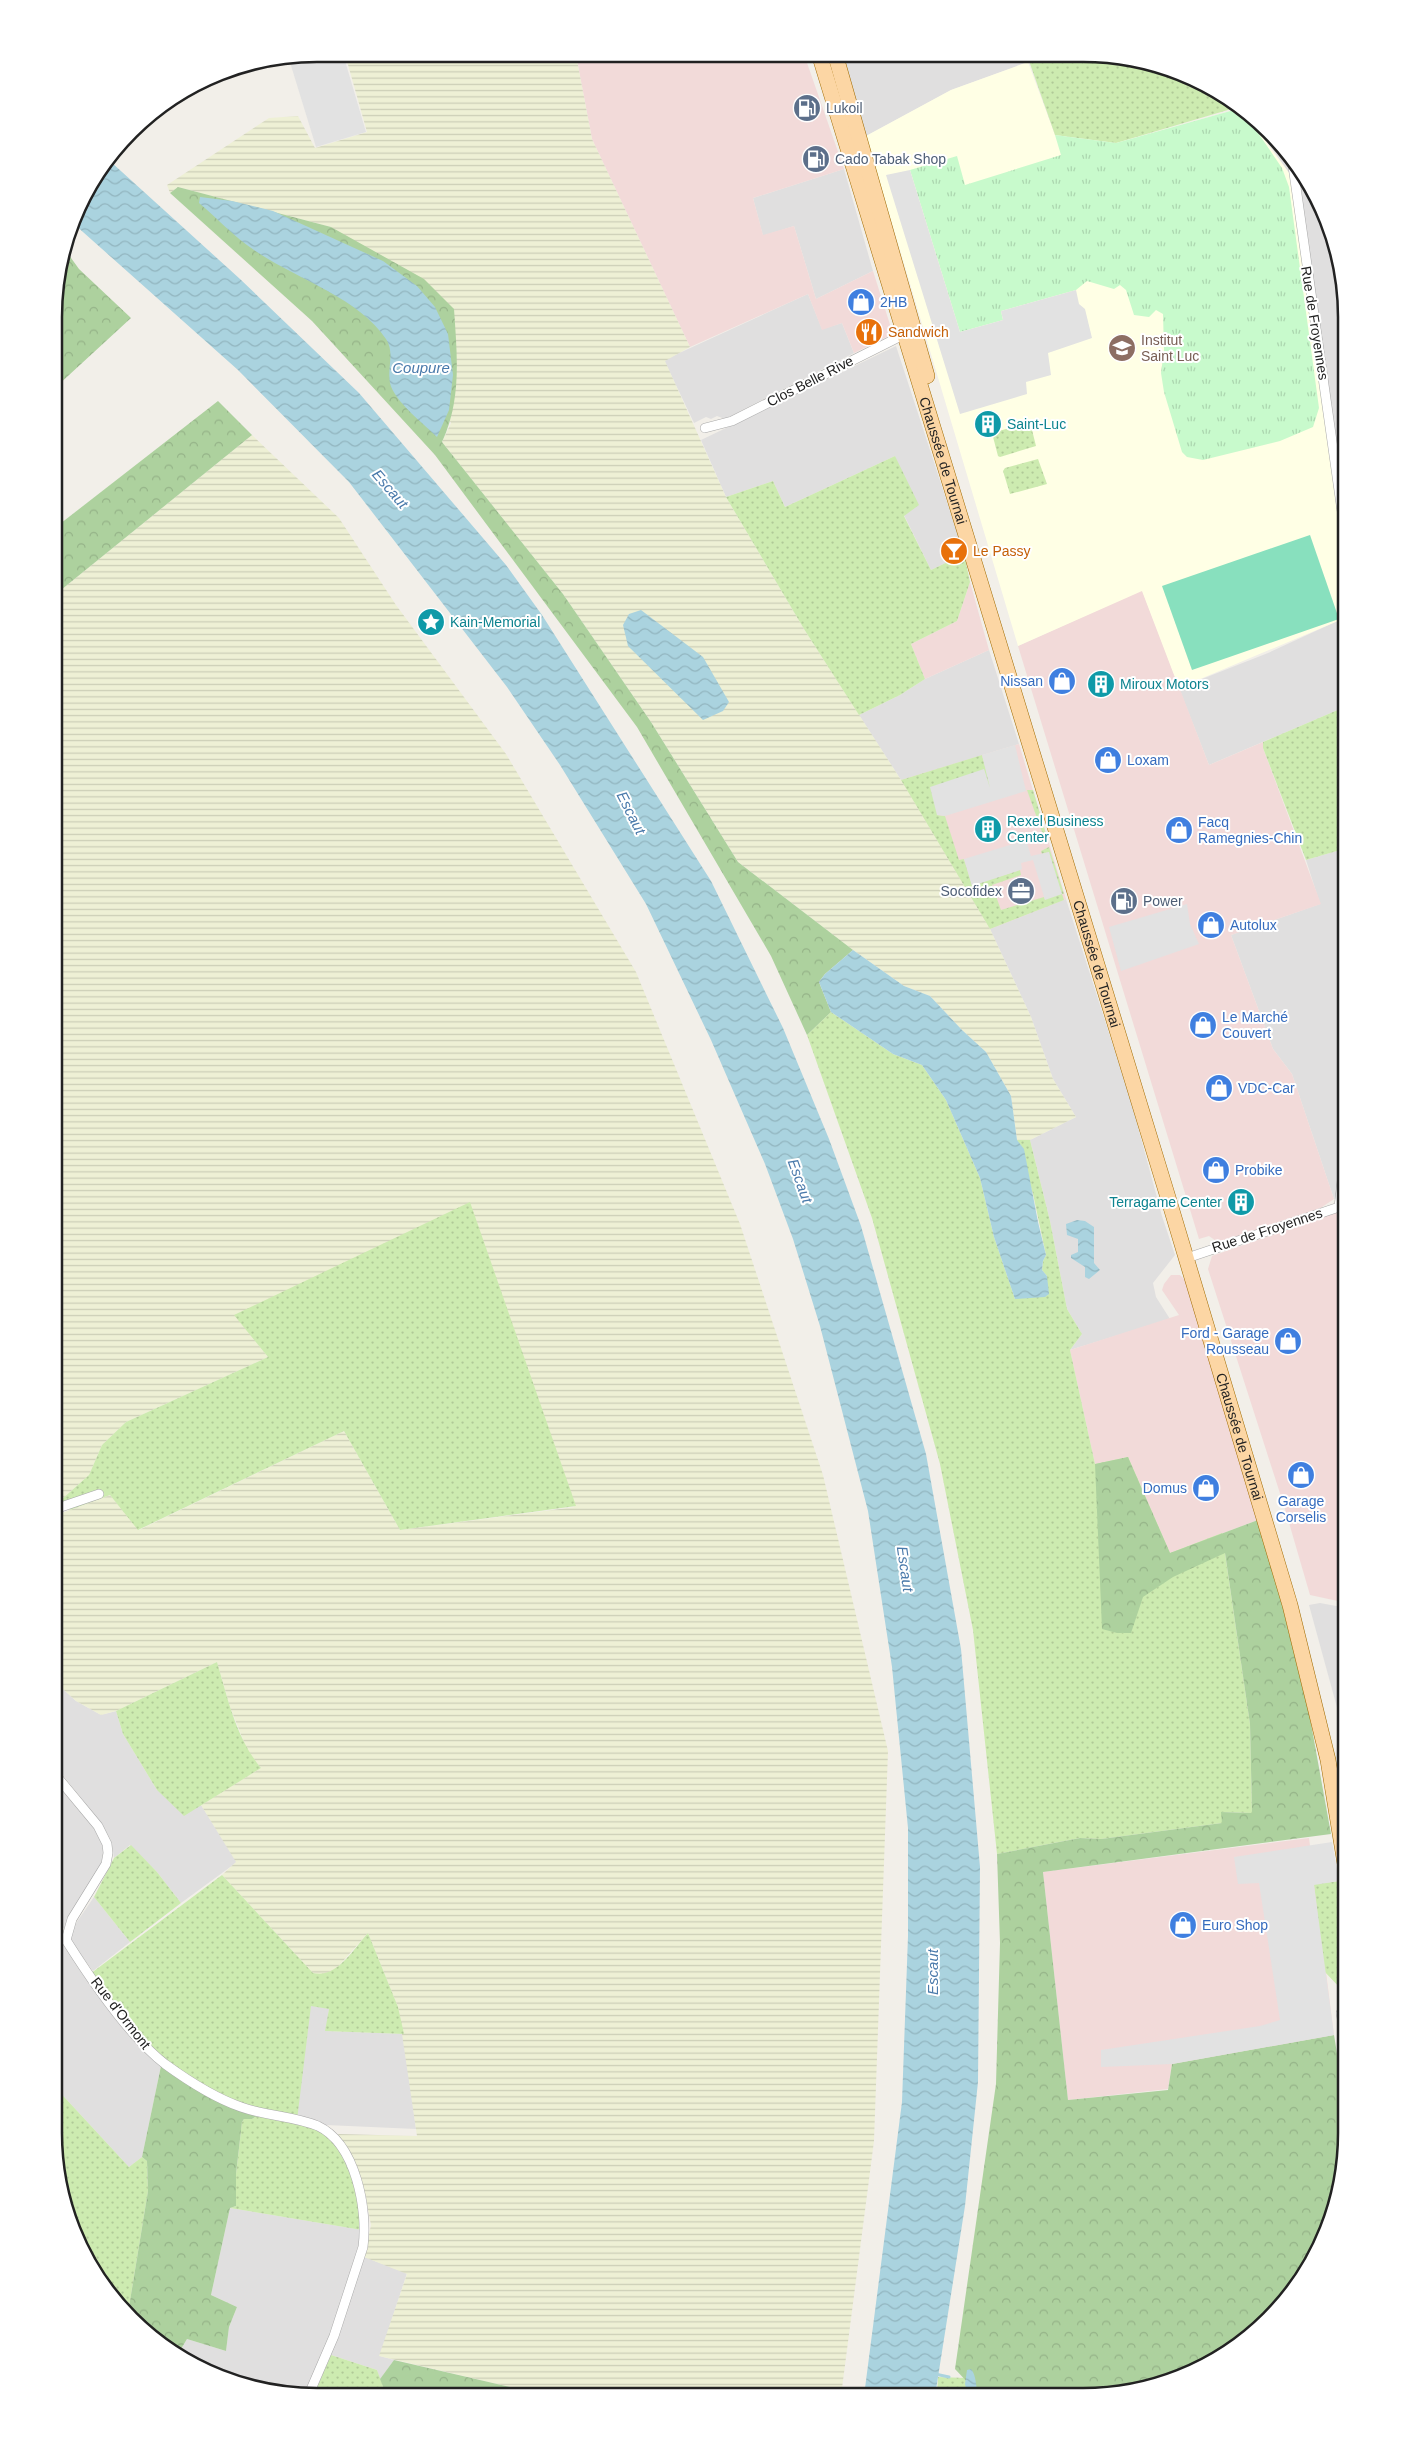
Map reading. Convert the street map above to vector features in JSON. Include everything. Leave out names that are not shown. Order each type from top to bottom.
[{"type":"main road","name":"Chaussée de Tournai","points":[[822,62],[909,332],[1191,1256],[1300,1602],[1329,1717],[1338,1767]]},
{"type":"main road","name":"Chaussée de Tournai","points":[[837,62],[909,332]]},
{"type":"main road","name":"Chaussée de Tournai","points":[[1191,1256],[1305,1660],[1328,1760],[1338,1821]]},
{"type":"street","name":"Rue de Froyennes","points":[[1294,175],[1338,484]]},
{"type":"street","name":"Clos Belle Rive","points":[[705,428],[732,420],[909,332]]},
{"type":"street","name":"Rue de Froyennes","points":[[1191,1256],[1338,1207]]},
{"type":"street","points":[[63,1506],[99,1494]]},
{"type":"street","name":"Rue d'Ormont","points":[[63,1784],[98,1826],[107,1844],[106,1864],[72,1919],[66,1934],[66,1940],[72,1950],[107,1998],[150,2051],[165,2064],[213,2094],[242,2108],[306,2122],[329,2132],[336,2140],[355,2175],[363,2202],[365,2232],[363,2247],[334,2336],[312,2388]]},
{"type":"shaded area","points":[[345,62],[366,132],[316,147],[291,64]]},
{"type":"shaded area","points":[[347,62],[577,62],[592,139],[690,347],[665,361],[726,497],[804,629],[901,780],[990,929],[1031,1017],[1053,1079],[1076,1117],[1030,1140],[1017,1140],[1011,1096],[986,1052],[930,996],[904,986],[853,950],[738,862],[651,722],[563,594],[442,442],[451,423],[331,227],[178,187],[170,193],[167,185],[269,118],[298,116],[315,148],[367,132]]},
{"type":"shaded area","points":[[577,62],[807,62],[844,169],[753,198],[763,235],[794,226],[816,299],[873,271],[893,334],[854,353],[842,323],[822,330],[808,294],[690,347],[592,139]]},
{"type":"shaded area","points":[[844,62],[1028,62],[951,90],[866,136]]},
{"type":"shaded area","name":"Institut Saint Luc","points":[[1028,62],[1055,135],[1116,143],[1232,111],[1259,133],[1292,177],[1338,519],[1338,621],[1179,688],[1142,591],[1018,646],[866,136],[951,90]]},
{"type":"shaded area","points":[[1264,137],[1286,162],[1304,190],[1319,220],[1334,268],[1338,301],[1338,453],[1323,354],[1292,177]]},
{"type":"shaded area","points":[[844,169],[873,271],[816,299],[794,226],[763,236],[753,198]]},
{"type":"shaded area","points":[[910,170],[960,332],[1003,320],[1001,311],[1076,290],[1079,304],[1085,309],[1092,338],[1048,353],[1051,375],[1026,382],[1027,394],[960,414],[886,175]]},
{"type":"shaded area","points":[[808,294],[822,329],[842,323],[854,353],[725,419],[717,416],[711,419],[706,417],[694,423],[664,360]]},
{"type":"shaded area","points":[[896,346],[964,554],[931,570],[904,515],[895,456],[785,507],[773,481],[726,497],[701,440]]},
{"type":"shaded area","points":[[252,435],[339,518],[396,605],[506,754],[636,972],[740,1224],[823,1475],[888,1751],[874,2141],[842,2388],[514,2388],[379,2356],[407,2274],[364,2257],[371,2225],[365,2194],[354,2163],[338,2134],[417,2136],[398,2007],[368,1933],[335,1970],[321,1975],[313,1973],[222,1875],[236,1862],[201,1805],[261,1768],[248,1752],[230,1707],[217,1662],[116,1711],[101,1715],[76,1701],[63,1689],[63,1513],[110,1495],[139,1530],[344,1431],[400,1530],[575,1507],[235,1315],[268,1357],[126,1422],[102,1445],[89,1475],[63,1498],[63,588]]},
{"type":"shaded area","points":[[970,582],[989,650],[925,679],[911,644],[957,621]]},
{"type":"shaded area","points":[[1142,590],[1209,765],[1263,742],[1263,748],[1321,904],[1231,935],[1273,1049],[1292,1074],[1334,1199],[1319,1209],[1219,1243],[1209,1236],[1199,1239],[1018,646]]},
{"type":"shaded area","points":[[1338,621],[1338,710],[1209,765],[1179,688],[1268,653]]},
{"type":"shaded area","points":[[989,650],[1019,744],[901,780],[859,715],[900,695],[925,679]]},
{"type":"shaded area","points":[[1019,744],[1066,899],[990,929],[901,780]]},
{"type":"shaded area","points":[[1015,745],[1026,791],[945,816],[937,815],[930,787],[984,769],[990,788],[982,755]]},
{"type":"shaded area","points":[[1026,840],[1031,856],[1049,852],[1062,894],[1045,900],[1033,860],[1021,863],[1022,869],[1020,870],[972,886],[964,859]]},
{"type":"shaded area","points":[[1338,851],[1338,1199],[1334,1199],[1292,1074],[1273,1049],[1231,935],[1320,904],[1306,860]]},
{"type":"shaded area","points":[[1066,899],[1132,1105],[1162,1216],[1175,1255],[1153,1283],[1156,1297],[1170,1319],[1070,1350],[1082,1334],[1067,1309],[1050,1221],[1030,1140],[1076,1117],[1053,1079],[1031,1017],[990,929]]},
{"type":"shaded area","points":[[1187,904],[1190,924],[1199,944],[1121,971],[1109,927]]},
{"type":"shaded area","points":[[1338,1212],[1338,1601],[1310,1595],[1285,1509],[1208,1269],[1212,1256]]},
{"type":"shaded area","points":[[1171,1275],[1180,1275],[1186,1281],[1258,1520],[1170,1553],[1128,1457],[1095,1464],[1070,1350],[1179,1315],[1162,1290]]},
{"type":"shaded area","points":[[1320,1603],[1338,1606],[1338,1711],[1309,1605]]},
{"type":"shaded area","points":[[63,1689],[76,1701],[101,1715],[116,1711],[123,1734],[157,1790],[201,1805],[237,1862],[181,1903],[157,1872],[130,1845],[114,1858],[111,1840],[102,1824],[63,1775]]},
{"type":"shaded area","points":[[63,1788],[98,1832],[104,1849],[100,1869],[64,1928]]},
{"type":"shaded area","points":[[1309,1838],[1334,2035],[1172,2064],[1168,2089],[1068,2100],[1043,1872]]},
{"type":"shaded area","points":[[1332,1842],[1338,1881],[1314,1885],[1334,2035],[1172,2064],[1101,2067],[1101,2050],[1260,2026],[1280,2020],[1259,1883],[1238,1884],[1234,1857]]},
{"type":"shaded area","points":[[94,1897],[130,1942],[93,1971],[71,1942],[70,1934]]},
{"type":"shaded area","points":[[63,1941],[161,2066],[142,2157],[129,2167],[63,2096]]},
{"type":"shaded area","points":[[311,2005],[329,2009],[326,2031],[404,2034],[416,2129],[326,2125],[293,2116]]},
{"type":"shaded area","points":[[230,2208],[362,2230],[362,2238],[327,2343],[309,2387],[268,2383],[236,2374],[205,2361],[182,2348],[187,2339],[226,2351],[229,2327],[237,2307],[211,2295]]},
{"type":"shaded area","points":[[364,2257],[407,2273],[380,2356],[394,2360],[380,2379],[377,2370],[331,2355]]},
{"type":"green space","points":[[1029,62],[1083,62],[1133,67],[1181,82],[1230,109],[1116,143],[1055,135]]},
{"type":"green space","points":[[1232,111],[1255,129],[1282,168],[1289,187],[1319,408],[1313,427],[1280,441],[1203,460],[1187,457],[1182,452],[1164,392],[1161,373],[1164,350],[1163,314],[1156,310],[1149,317],[1134,315],[1126,290],[1120,285],[1114,289],[1087,281],[1076,290],[1001,311],[1003,320],[960,332],[910,170],[957,156],[965,185],[1061,155],[1055,135],[1116,143]]},
{"type":"green space","points":[[178,187],[331,227],[424,279],[454,309],[457,377],[453,410],[442,442],[563,594],[651,722],[738,862],[853,950],[825,974],[819,982],[831,1012],[807,1035],[771,956],[637,727],[435,455],[312,321],[170,193]]},
{"type":"green space","points":[[70,256],[79,269],[131,318],[63,381],[63,301]]},
{"type":"green space","points":[[218,401],[252,435],[63,588],[63,522]]},
{"type":"green space","points":[[1030,422],[1036,446],[998,456],[992,433]]},
{"type":"green space","points":[[895,456],[919,505],[904,516],[931,570],[964,554],[970,582],[957,621],[911,644],[925,679],[900,695],[859,715],[804,629],[726,497],[773,481],[785,507]]},
{"type":"green space","points":[[1038,459],[1047,484],[1010,494],[1003,471],[1005,468]]},
{"type":"green space","points":[[1310,535],[1338,619],[1192,670],[1162,586]]},
{"type":"green space","points":[[1338,710],[1338,851],[1306,860],[1263,748],[1263,742]]},
{"type":"green space","points":[[982,755],[991,788],[989,788],[984,770],[937,815],[945,816],[959,860],[964,859],[972,885],[1020,870],[1021,875],[992,885],[1001,910],[1044,897],[1045,900],[1049,852],[1042,854],[1041,851],[1049,847],[1064,894],[1062,894],[1064,900],[990,929],[901,780]]},
{"type":"green space","points":[[1027,790],[1033,790],[1046,834],[1043,835]]},
{"type":"green space","points":[[831,1012],[893,1054],[922,1065],[946,1100],[980,1178],[994,1237],[1015,1299],[1047,1276],[1042,1270],[1046,1255],[1033,1194],[1017,1140],[1030,1140],[1050,1221],[1067,1309],[1082,1334],[1070,1350],[1095,1464],[1128,1457],[1170,1553],[1222,1533],[1250,1724],[1252,1813],[1222,1812],[1222,1823],[1101,1839],[1080,1838],[997,1854],[973,1630],[940,1464],[872,1218],[807,1035]]},
{"type":"green space","points":[[470,1202],[576,1506],[400,1530],[344,1431],[138,1530],[110,1495],[70,1510],[63,1502],[63,1498],[89,1475],[102,1445],[126,1422],[268,1357],[234,1315]]},
{"type":"green space","points":[[1128,1457],[1170,1553],[1258,1520],[1283,1608],[1310,1718],[1331,1834],[1043,1872],[1068,2100],[1168,2090],[1172,2064],[1334,2035],[1338,2060],[1338,2149],[1334,2182],[1319,2230],[1304,2260],[1286,2288],[1252,2324],[1211,2353],[1181,2368],[1133,2383],[1083,2388],[971,2388],[955,2369],[996,2084],[1000,1943],[997,1854],[1080,1838],[1101,1839],[1222,1823],[1221,1812],[1252,1813],[1250,1724],[1225,1553],[1173,1577],[1143,1597],[1131,1633],[1117,1633],[1102,1629],[1095,1464]]},
{"type":"green space","points":[[217,1662],[239,1731],[252,1756],[261,1768],[184,1816],[157,1790],[123,1734],[116,1711]]},
{"type":"green space","points":[[131,1845],[157,1872],[181,1903],[130,1942],[94,1897],[114,1858]]},
{"type":"green space","points":[[222,1875],[313,1973],[322,1974],[337,1967],[351,1954],[368,1933],[398,2007],[404,2034],[325,2031],[329,2009],[311,2006],[297,2120],[242,2108],[161,2066],[90,1974]]},
{"type":"green space","points":[[1338,1881],[1338,1986],[1324,1971],[1314,1884]]},
{"type":"green space","points":[[161,2066],[258,2115],[252,2119],[244,2119],[242,2122],[236,2174],[236,2206],[230,2208],[211,2295],[237,2307],[229,2327],[226,2351],[187,2339],[182,2348],[162,2335],[129,2305],[148,2191],[147,2161],[142,2157]]},
{"type":"green space","points":[[63,2096],[129,2167],[142,2157],[147,2161],[148,2191],[129,2305],[115,2288],[97,2260],[76,2214],[67,2182],[63,2149]]},
{"type":"green space","points":[[258,2115],[307,2126],[326,2136],[336,2146],[350,2172],[358,2202],[362,2230],[230,2208],[236,2206],[236,2174],[242,2122],[244,2119],[252,2119]]},
{"type":"green space","points":[[331,2355],[377,2370],[384,2388],[318,2388]]},
{"type":"green space","points":[[394,2360],[514,2388],[384,2388],[380,2379]]},
{"type":"green space","points":[[938,2377],[966,2378],[971,2388],[937,2388]]},
{"type":"water","name":"Escaut","points":[[114,164],[240,279],[359,393],[506,565],[542,615],[711,881],[783,1028],[829,1139],[861,1226],[926,1454],[961,1649],[980,1867],[978,2082],[965,2206],[936,2388],[865,2388],[902,2102],[908,1936],[908,1828],[892,1667],[868,1511],[820,1326],[793,1239],[765,1164],[711,1040],[646,904],[560,765],[507,687],[349,482],[238,370],[79,228],[97,190]]},
{"type":"water","name":"Coupure","points":[[200,197],[232,201],[273,211],[383,261],[417,286],[435,307],[448,334],[453,375],[449,410],[437,437],[403,405],[393,390],[389,377],[389,344],[374,324],[342,300],[247,245],[199,203]]},
{"type":"water","points":[[641,610],[703,657],[729,702],[723,711],[703,720],[628,646],[623,625],[629,614]]},
{"type":"water","points":[[853,950],[904,986],[930,996],[986,1052],[1011,1096],[1017,1140],[1024,1149],[1046,1255],[1042,1270],[1047,1276],[1049,1294],[1045,1297],[1015,1299],[994,1237],[980,1178],[946,1100],[922,1065],[893,1054],[831,1012],[819,982],[825,974]]},
{"type":"water","points":[[1077,1220],[1085,1221],[1094,1227],[1094,1263],[1100,1270],[1089,1279],[1085,1277],[1085,1267],[1071,1258],[1071,1255],[1078,1252],[1078,1239],[1067,1235],[1066,1224]]},
{"type":"water","points":[[971,2369],[977,2388],[966,2388],[967,2370]]},
{"type":"waterway","points":[[935,2374],[949,2377]]},
{"type":"place","name":"Lukoil","points":[[807,108]]},
{"type":"place","name":"Cado Tabak Shop","points":[[816,159]]},
{"type":"place","name":"2HB","points":[[861,302]]},
{"type":"place","name":"Sandwich","points":[[869,332]]},
{"type":"place","name":"Institut Saint Luc","points":[[1122,348]]},
{"type":"place","name":"Saint-Luc","points":[[988,424]]},
{"type":"place","name":"Le Passy","points":[[954,551]]},
{"type":"place","name":"Kain-Memorial","points":[[431,622]]},
{"type":"place","name":"Nissan","points":[[1062,681]]},
{"type":"place","name":"Miroux Motors","points":[[1101,684]]},
{"type":"place","name":"Loxam","points":[[1108,760]]},
{"type":"place","name":"Rexel Business Center","points":[[988,829]]},
{"type":"place","name":"Facq Ramegnies-Chin","points":[[1179,830]]},
{"type":"place","name":"Socofidex","points":[[1021,891]]},
{"type":"place","name":"Power","points":[[1124,901]]},
{"type":"place","name":"Autolux","points":[[1211,925]]},
{"type":"place","name":"Le Marché Couvert","points":[[1203,1025]]},
{"type":"place","name":"VDC-Car","points":[[1219,1088]]},
{"type":"place","name":"Probike","points":[[1216,1170]]},
{"type":"place","name":"Terragame Center","points":[[1241,1202]]},
{"type":"place","name":"Ford - Garage Rousseau","points":[[1288,1341]]},
{"type":"place","name":"Garage Corselis","points":[[1301,1475]]},
{"type":"place","name":"Domus","points":[[1206,1488]]},
{"type":"place","name":"Euro Shop","points":[[1183,1925]]}]
